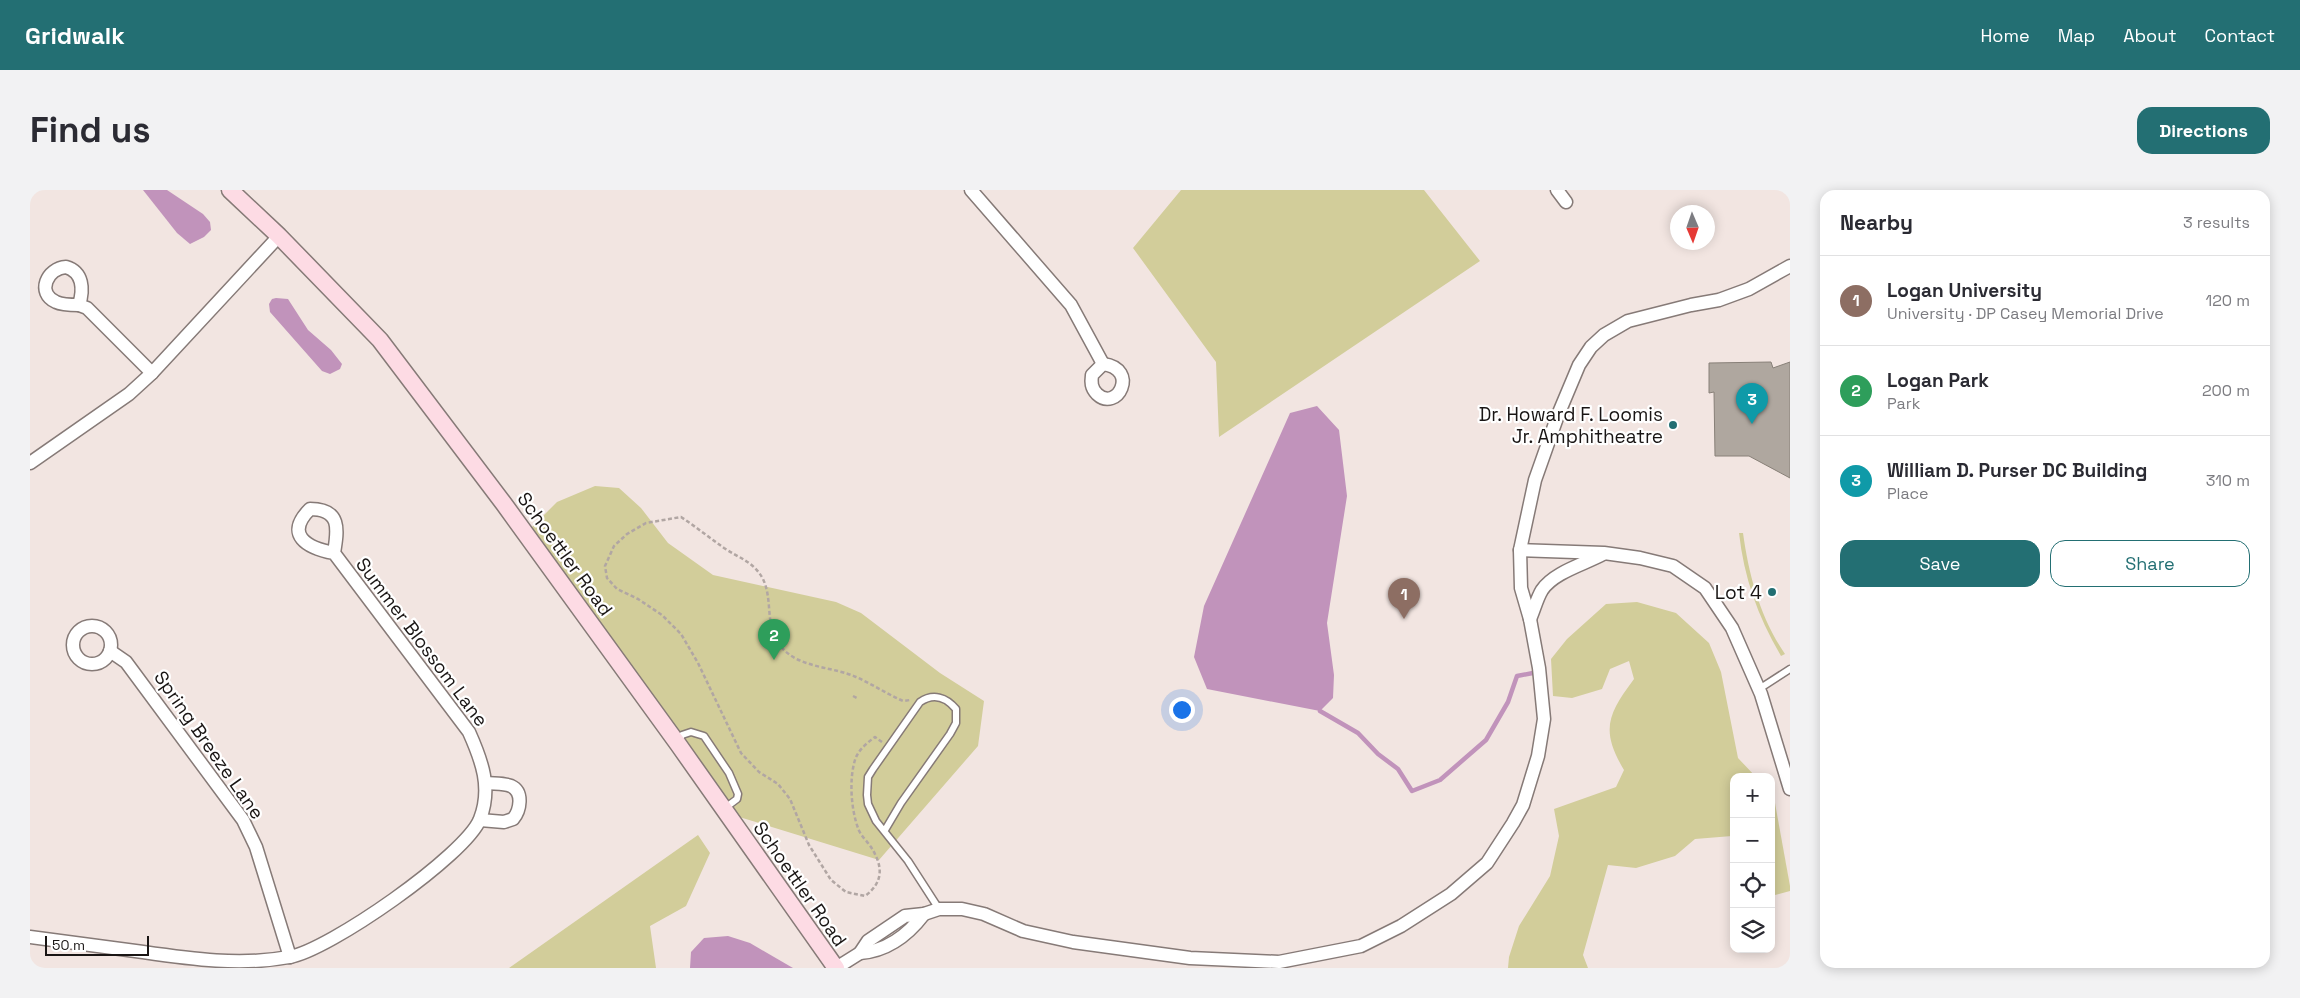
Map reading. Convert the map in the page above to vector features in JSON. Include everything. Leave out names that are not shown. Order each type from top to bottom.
[{"type":"street","name":"Schoettler Road","points":[[230,190],[279,236],[380,340],[504,504],[678,744],[836,968]]},
{"type":"street","points":[[971,190],[1071,305],[1103,364]]},
{"type":"street","points":[[1558,190],[1566,202]]},
{"type":"street","points":[[30,464],[129,394],[152,373],[279,236]]},
{"type":"street","points":[[836,968],[860,953],[878,952],[912,929],[924,914],[939,909],[962,909],[984,914],[1022,931],[1073,942],[1190,958],[1278,962],[1361,946],[1401,926],[1469,880],[1486,863],[1523,805],[1538,756],[1544,719],[1539,668],[1530,619],[1521,588],[1520,550],[1538,470],[1579,365],[1591,347],[1604,335],[1628,321],[1719,300],[1749,289],[1790,266]]},
{"type":"street","points":[[79,305],[88,308],[152,373]]},
{"type":"street","points":[[1520,550],[1604,553],[1640,558],[1674,566],[1705,588],[1732,628],[1759,689],[1790,789]]},
{"type":"street","name":"Summer Blossom Lane","points":[[30,937],[202,961],[239,961],[290,957],[320,947],[405,892],[467,840],[480,820],[486,782],[482,760],[469,732],[334,553]]},
{"type":"street","points":[[1530,619],[1542,589],[1565,571],[1582,565],[1604,553]]},
{"type":"street","name":"Spring Breeze Lane","points":[[110,651],[126,662],[243,820],[256,847],[290,957]]},
{"type":"street","points":[[480,820],[504,822],[513,819],[520,801],[515,789],[511,786],[486,782]]},
{"type":"lane","points":[[1759,689],[1790,669]]},
{"type":"lane","points":[[885,830],[901,802],[956,723],[958,714],[951,703],[934,696],[920,702],[873,769],[866,786],[868,804],[876,821],[908,861],[939,909]]},
{"type":"lane","points":[[678,744],[682,735],[691,732],[704,736],[729,773],[738,794],[736,799],[724,810]]},
{"type":"path","points":[[889,746],[875,737],[864,746],[856,758],[852,777],[853,802],[858,829],[880,864],[880,874],[875,888],[865,896],[846,892],[831,880],[809,846],[790,799],[778,784],[759,772],[742,753],[698,663],[681,634],[662,615],[638,599],[617,589],[607,578],[605,566],[614,546],[627,534],[646,523],[681,517],[726,549],[749,561],[762,578],[768,596],[770,624],[775,639],[785,651],[804,661],[855,676],[903,701],[926,698]]},
{"type":"path","points":[[853,696],[857,698]]},
{"type":"shaded area","points":[[143,190],[167,190],[203,214],[210,222],[211,230],[204,237],[190,244],[177,233]]},
{"type":"shaded area","points":[[1181,190],[1424,190],[1480,261],[1219,437],[1216,362],[1133,248]]},
{"type":"shaded area","points":[[272,299],[288,299],[308,330],[331,350],[342,364],[340,369],[330,374],[322,371],[270,312],[269,304]]},
{"type":"shaded area","points":[[1317,406],[1339,430],[1347,496],[1327,623],[1334,675],[1333,698],[1320,711],[1207,689],[1194,657],[1204,606],[1290,413]]},
{"type":"shaded area","points":[[595,486],[619,488],[641,508],[668,543],[713,575],[836,602],[861,613],[940,673],[984,701],[978,746],[879,860],[736,816],[531,528],[557,502]]},
{"type":"shaded area","points":[[1739,533],[1743,533],[1752,580],[1762,611],[1785,654],[1781,656],[1765,627],[1753,597],[1744,566]]},
{"type":"shaded area","points":[[1637,602],[1676,613],[1709,643],[1721,672],[1738,758],[1752,773],[1730,773],[1730,836],[1695,839],[1675,856],[1636,868],[1608,865],[1583,955],[1588,968],[1508,968],[1509,957],[1519,926],[1550,876],[1559,836],[1554,809],[1616,787],[1624,770],[1612,744],[1610,723],[1618,702],[1634,679],[1629,661],[1610,669],[1602,689],[1572,698],[1553,696],[1551,659],[1567,639],[1606,604]]},
{"type":"shaded area","points":[[1775,803],[1790,886],[1790,891],[1775,895]]},
{"type":"shaded area","points":[[698,835],[710,853],[686,906],[650,926],[656,968],[509,968]]},
{"type":"shaded area","points":[[728,936],[750,943],[793,968],[690,968],[691,952],[704,938]]},
{"type":"building","points":[[1771,362],[1773,368],[1790,362],[1790,478],[1749,456],[1715,456],[1714,392],[1709,393],[1709,363]]},
{"type":"waterway","points":[[1320,711],[1358,733],[1378,754],[1398,769],[1412,791],[1440,780],[1486,740],[1508,702],[1517,676],[1538,672]]},
{"type":"place","name":"William D. Purser DC Building","points":[[1752,424]]},
{"type":"place","name":"Dr. Howard F. Loomis Jr. Amphitheatre","points":[[1673,425]]},
{"type":"place","name":"Lot 4","points":[[1772,592]]},
{"type":"place","name":"Logan University","points":[[1404,619]]},
{"type":"place","name":"Logan Park","points":[[774,660]]}]
